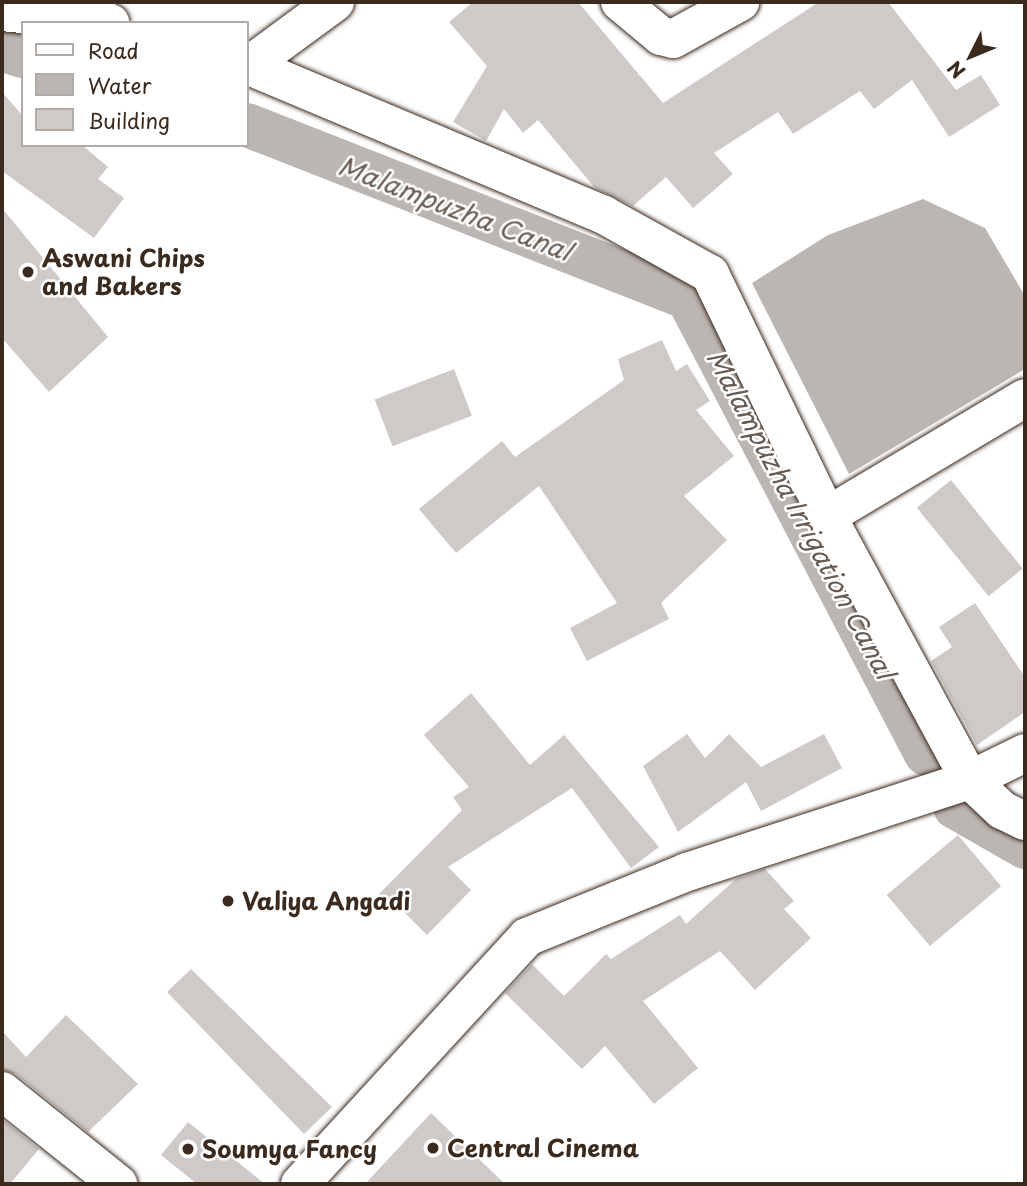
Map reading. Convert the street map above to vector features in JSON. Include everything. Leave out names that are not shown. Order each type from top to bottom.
[{"type":"street","points":[[248,65],[335,2]]},
{"type":"street","points":[[620,2],[661,36],[673,39],[740,2]]},
{"type":"street","points":[[2,12],[90,21]]},
{"type":"street","points":[[248,65],[604,215],[710,274],[827,516],[970,780],[1002,810],[1025,821]]},
{"type":"street","points":[[827,516],[1025,398]]},
{"type":"street","points":[[300,1184],[527,937],[687,872],[970,780],[1025,753]]},
{"type":"street","points":[[2,1091],[118,1184]]},
{"type":"water","points":[[923,199],[985,228],[1025,296],[1025,369],[849,474],[752,283],[828,235]]},
{"type":"building","points":[[473,2],[578,2],[663,103],[819,2],[888,2],[956,90],[981,75],[1000,105],[949,137],[912,80],[874,109],[860,91],[793,134],[778,112],[714,153],[733,174],[693,208],[666,177],[633,206],[595,188],[538,120],[523,133],[504,109],[486,141],[453,122],[487,66],[449,22]]},
{"type":"building","points":[[2,92],[21,114],[21,147],[84,147],[108,167],[98,179],[124,198],[94,238],[2,171]]},
{"type":"building","name":"Aswani Chips and Bakers","points":[[2,208],[108,337],[49,392],[2,338]]},
{"type":"building","points":[[662,340],[676,371],[687,364],[710,401],[696,410],[734,456],[684,496],[727,540],[661,603],[669,619],[587,661],[570,628],[617,603],[539,486],[456,553],[419,509],[502,441],[515,457],[624,380],[618,359]]},
{"type":"building","points":[[454,369],[472,416],[393,446],[375,399]]},
{"type":"building","points":[[951,480],[1023,569],[989,596],[917,508]]},
{"type":"building","points":[[975,603],[1025,677],[1025,712],[977,745],[931,661],[952,647],[939,627]]},
{"type":"building","points":[[471,693],[530,765],[564,735],[659,847],[631,868],[572,788],[448,867],[471,890],[427,935],[393,901],[386,905],[378,895],[462,810],[453,797],[469,787],[424,735]]},
{"type":"building","points":[[687,734],[705,758],[729,734],[761,767],[824,734],[842,768],[761,811],[746,782],[678,832],[643,766]]},
{"type":"building","points":[[958,835],[1001,886],[930,946],[887,895]]},
{"type":"building","points":[[765,869],[794,901],[784,909],[811,938],[755,990],[720,951],[643,1001],[698,1068],[654,1104],[605,1046],[582,1069],[505,993],[532,964],[564,996],[606,954],[611,959],[680,915],[686,924],[736,879]]},
{"type":"building","points":[[191,969],[332,1107],[304,1134],[167,992]]},
{"type":"building","points":[[66,1015],[138,1084],[88,1132],[16,1074],[2,1070],[2,1031],[26,1057]]},
{"type":"building","name":"Central Cinema","points":[[431,1113],[505,1184],[365,1184]]},
{"type":"building","points":[[2,1119],[39,1149],[10,1184],[2,1184]]},
{"type":"building","points":[[188,1122],[265,1184],[197,1184],[161,1155]]},
{"type":"waterway","name":"Malampuzha Canal","points":[[2,50],[21,55]]},
{"type":"waterway","name":"Malampuzha Irrigation Canal","points":[[248,125],[688,298],[926,754]]},
{"type":"waterway","name":"Malampuzha Irrigation Canal","points":[[955,807],[1025,847]]},
{"type":"place","name":"Aswani Chips and Bakers","points":[[28,272]]},
{"type":"place","name":"Valiya Angadi","points":[[228,901]]},
{"type":"place","name":"Central Cinema","points":[[433,1148]]},
{"type":"place","name":"Soumya Fancy","points":[[188,1149]]}]
